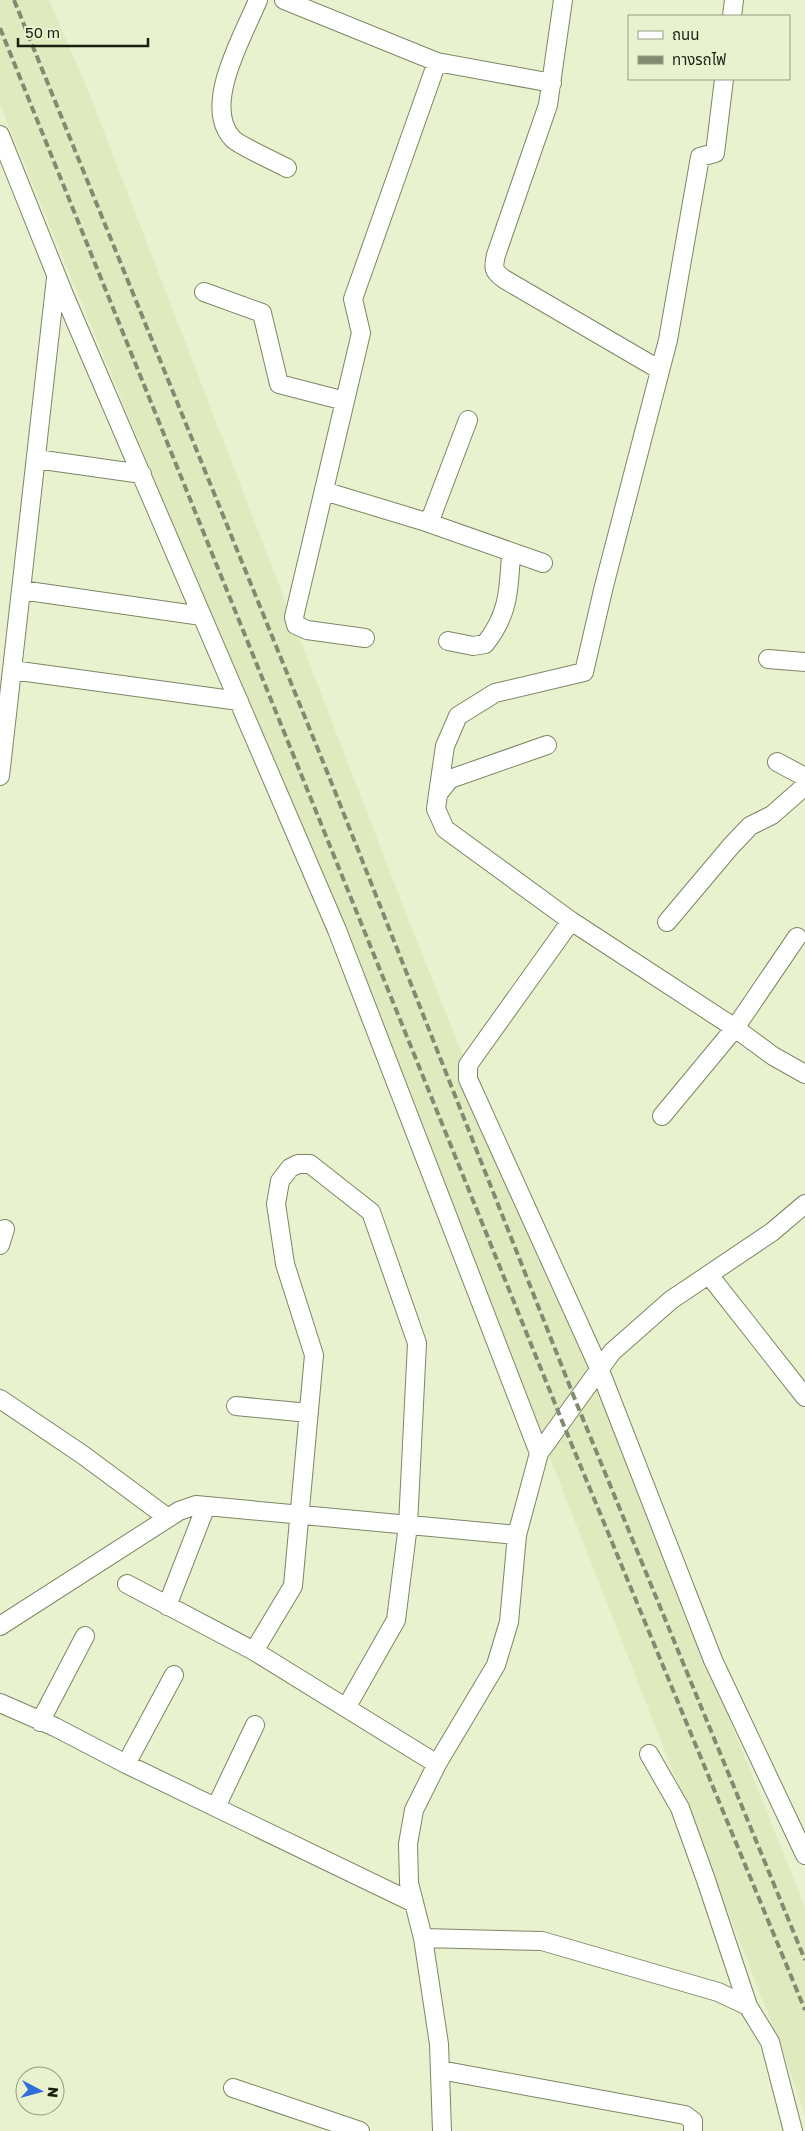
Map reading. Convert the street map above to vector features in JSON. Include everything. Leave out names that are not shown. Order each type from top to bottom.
[{"type":"street","points":[[258,0],[225,79],[221,102],[222,120],[234,140],[287,168]]},
{"type":"street","points":[[284,0],[437,62],[552,83]]},
{"type":"street","points":[[564,0],[548,105],[493,268],[495,273],[660,370]]},
{"type":"street","points":[[732,15],[734,0]]},
{"type":"street","points":[[365,638],[308,630],[296,626],[294,617],[362,333],[353,299],[437,62]]},
{"type":"street","points":[[724,80],[715,153],[700,157],[668,340],[606,577],[584,672],[495,693],[458,716],[445,746],[436,810],[445,830],[571,921],[735,1028],[773,1056],[805,1074]]},
{"type":"street","points":[[0,135],[56,274],[337,930],[539,1453]]},
{"type":"street","points":[[0,776],[56,274]]},
{"type":"street","points":[[204,292],[262,313],[279,384],[345,401]]},
{"type":"street","points":[[426,522],[432,515],[468,420]]},
{"type":"street","points":[[36,459],[142,474]]},
{"type":"street","points":[[324,491],[426,522],[543,563]]},
{"type":"street","points":[[448,641],[473,646],[485,644],[497,630],[508,600],[511,552]]},
{"type":"street","points":[[21,590],[202,616]]},
{"type":"street","points":[[768,659],[805,662]]},
{"type":"street","points":[[12,670],[239,701]]},
{"type":"street","points":[[438,794],[450,779],[547,745]]},
{"type":"street","points":[[777,762],[805,777]]},
{"type":"street","points":[[667,922],[750,826],[772,815],[805,786]]},
{"type":"street","points":[[571,921],[468,1065],[468,1079],[599,1368],[714,1660],[805,1855]]},
{"type":"street","points":[[662,1116],[735,1028],[798,937]]},
{"type":"street","points":[[254,1651],[293,1586],[314,1355],[285,1264],[276,1204],[280,1181],[290,1168],[298,1164],[310,1164],[371,1212],[417,1343],[408,1525],[396,1620],[346,1708]]},
{"type":"street","points":[[442,2131],[439,2044],[423,1938],[409,1884],[409,1835],[414,1810],[437,1764],[496,1665],[509,1622],[516,1535],[539,1453],[612,1352],[671,1300],[772,1232],[805,1204]]},
{"type":"street","points":[[709,1275],[805,1396]]},
{"type":"street","points":[[0,1399],[83,1455],[168,1518]]},
{"type":"street","points":[[236,1406],[309,1413]]},
{"type":"street","points":[[0,1626],[179,1511],[196,1505],[516,1535]]},
{"type":"street","points":[[167,1606],[206,1506]]},
{"type":"street","points":[[127,1584],[254,1651],[437,1764]]},
{"type":"street","points":[[40,1722],[85,1636]]},
{"type":"street","points":[[126,1764],[174,1675]]},
{"type":"street","points":[[0,1703],[55,1727],[126,1764],[414,1903]]},
{"type":"street","points":[[216,1807],[255,1725]]},
{"type":"street","points":[[649,1754],[680,1808],[748,2006],[770,2042],[793,2131]]},
{"type":"street","points":[[423,1938],[542,1941],[718,1992],[748,2006]]},
{"type":"street","points":[[440,2070],[685,2115],[693,2122],[693,2131]]},
{"type":"street","points":[[233,2088],[360,2131]]},
{"type":"shaded area","points":[[0,0],[49,0],[89,93],[412,929],[805,1907],[805,2114],[785,2057],[554,1468],[198,585],[0,105]]},
{"type":"railway","points":[[14,0],[332,784],[576,1402],[805,1960]]},
{"type":"railway","points":[[0,28],[562,1421],[805,2010]]}]
